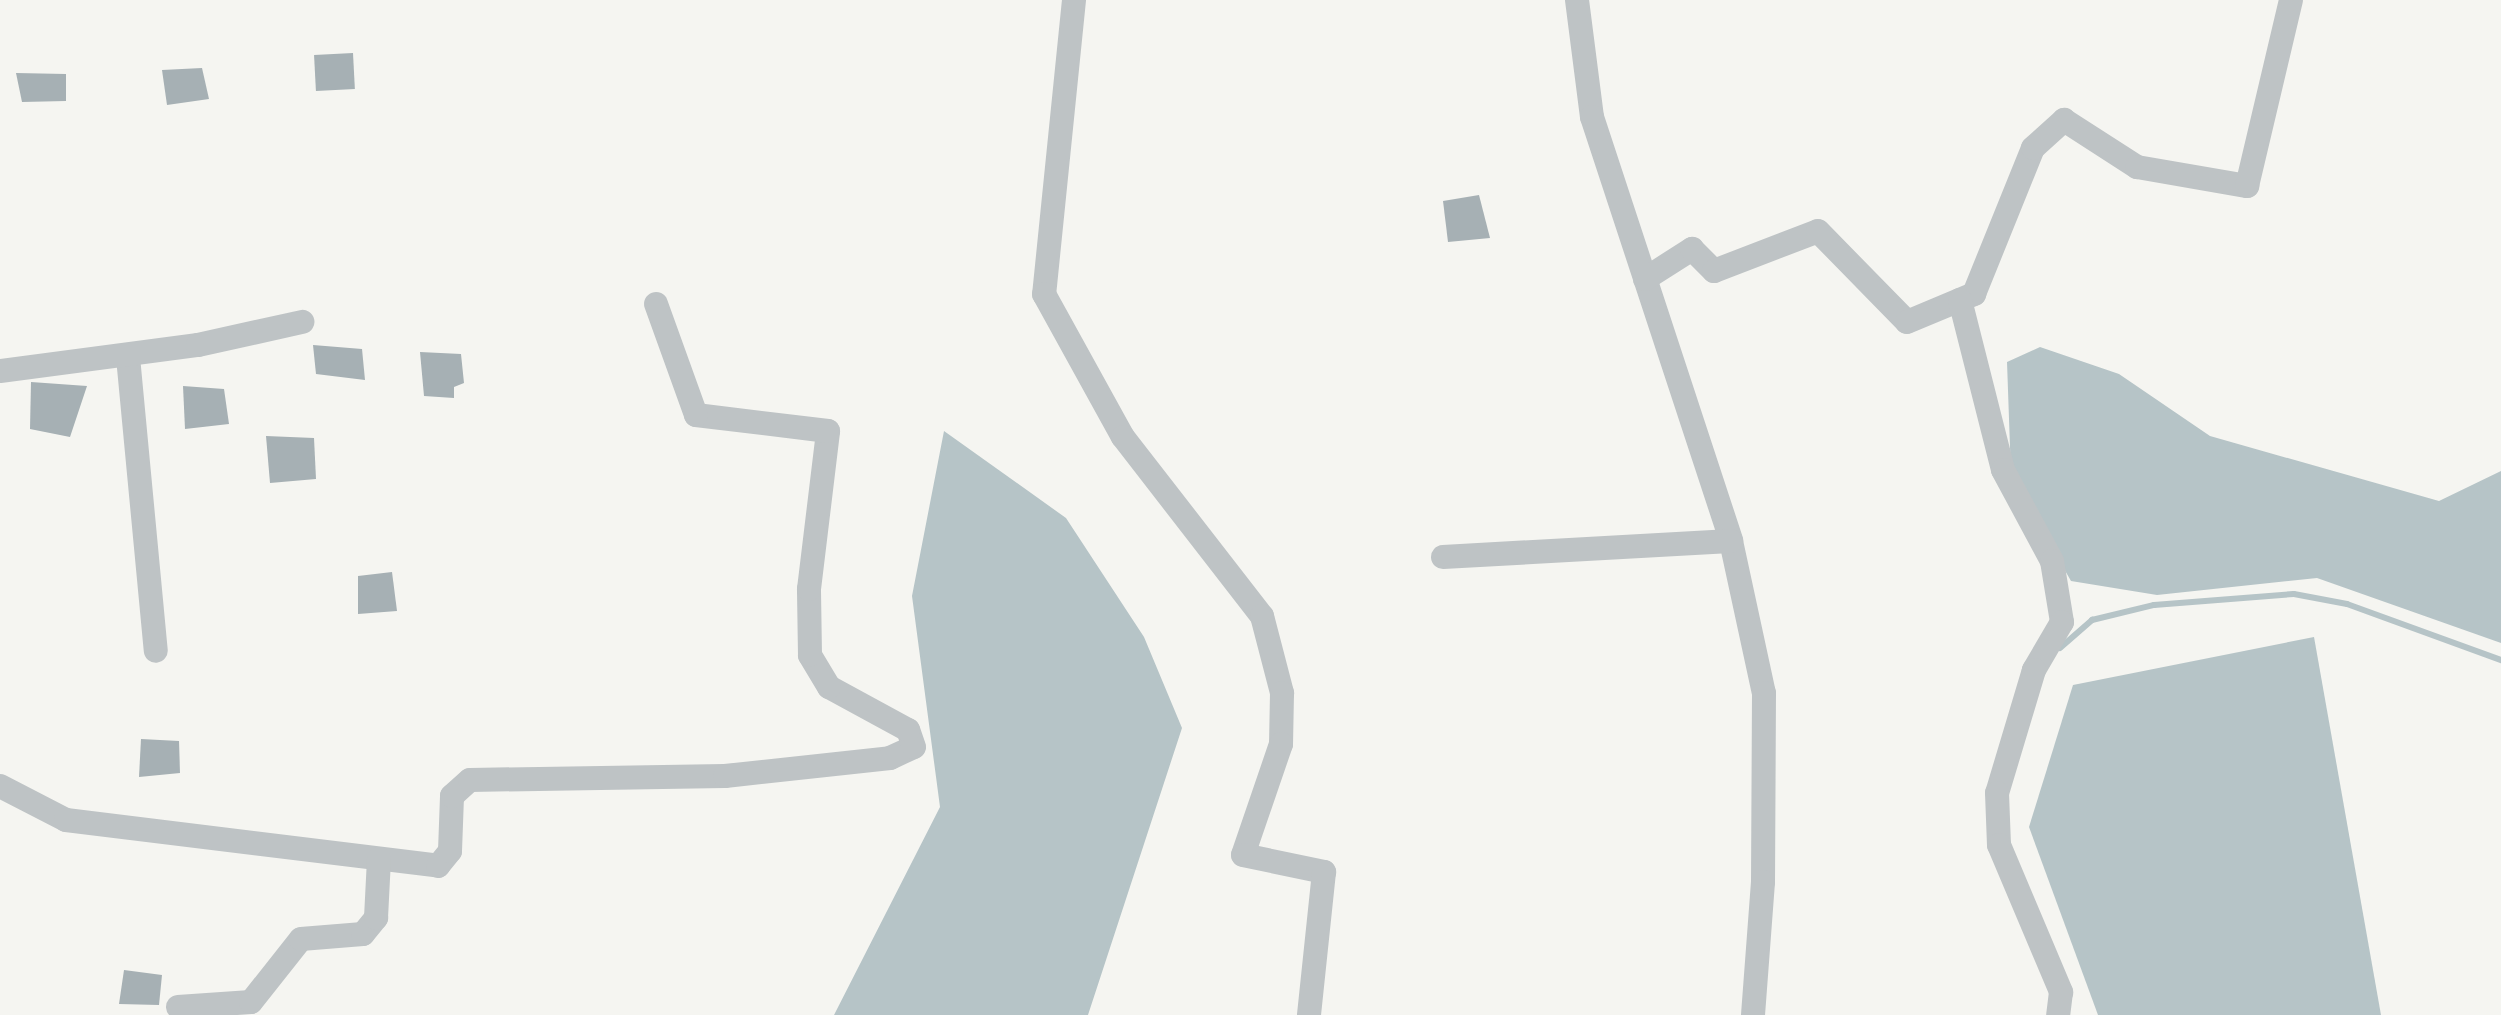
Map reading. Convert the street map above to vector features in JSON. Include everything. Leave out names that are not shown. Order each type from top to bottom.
[{"type":"street","points":[[1074,0],[1044,294],[1123,437],[1262,616],[1282,693],[1281,744],[1243,855],[1324,872],[1309,1015]]},
{"type":"street","points":[[1577,0],[1592,117],[1731,541],[1764,693],[1763,882],[1753,1015]]},
{"type":"street","points":[[1645,279],[1692,249],[1714,271],[1818,231],[1907,322],[1974,294],[2033,148],[2064,120],[2137,167],[2247,186],[2291,0]]},
{"type":"street","points":[[1960,300],[2003,470],[2052,561],[2062,622],[2034,670],[1997,793],[1999,845],[2061,992],[2058,1015]]},
{"type":"street","points":[[0,786],[66,820],[379,859],[446,862],[452,796],[470,780],[725,776],[890,758],[914,747],[908,730],[829,687],[810,655],[809,589],[828,431],[696,415],[656,304]]},
{"type":"street","points":[[0,371],[128,357],[302,322]]},
{"type":"street","points":[[128,357],[156,651]]},
{"type":"street","points":[[1443,557],[1731,541]]},
{"type":"street","points":[[178,1007],[251,1002],[301,939],[363,934],[376,918],[379,859]]},
{"type":"shaded area","points":[[2040,347],[2119,374],[2210,436],[2439,501],[2501,471],[2501,643],[2317,578],[2157,595],[2071,581],[2011,476],[2007,362]]},
{"type":"shaded area","points":[[944,431],[1066,518],[1144,637],[1182,728],[1088,1015],[834,1015],[940,807],[912,596]]},
{"type":"shaded area","points":[[2314,637],[2381,1015],[2098,1015],[2029,827],[2073,685]]},
{"type":"building","points":[[353,53],[355,89],[316,91],[314,55]]},
{"type":"building","points":[[202,68],[209,99],[167,105],[162,70]]},
{"type":"building","points":[[16,73],[66,74],[66,101],[22,102]]},
{"type":"building","points":[[1479,195],[1490,238],[1448,242],[1443,201]]},
{"type":"building","points":[[313,345],[362,349],[365,380],[316,374]]},
{"type":"building","points":[[420,352],[461,354],[464,383],[454,387],[454,398],[424,396]]},
{"type":"building","points":[[31,382],[87,386],[70,437],[30,429]]},
{"type":"building","points":[[183,386],[224,389],[229,424],[185,429]]},
{"type":"building","points":[[266,436],[314,438],[316,479],[270,483]]},
{"type":"building","points":[[392,572],[397,611],[358,614],[358,576]]},
{"type":"building","points":[[141,739],[179,741],[180,773],[139,777]]},
{"type":"building","points":[[124,970],[162,975],[159,1005],[119,1004]]},
{"type":"waterway","points":[[2060,648],[2092,620],[2154,605],[2294,594],[2347,604],[2501,660]]}]
